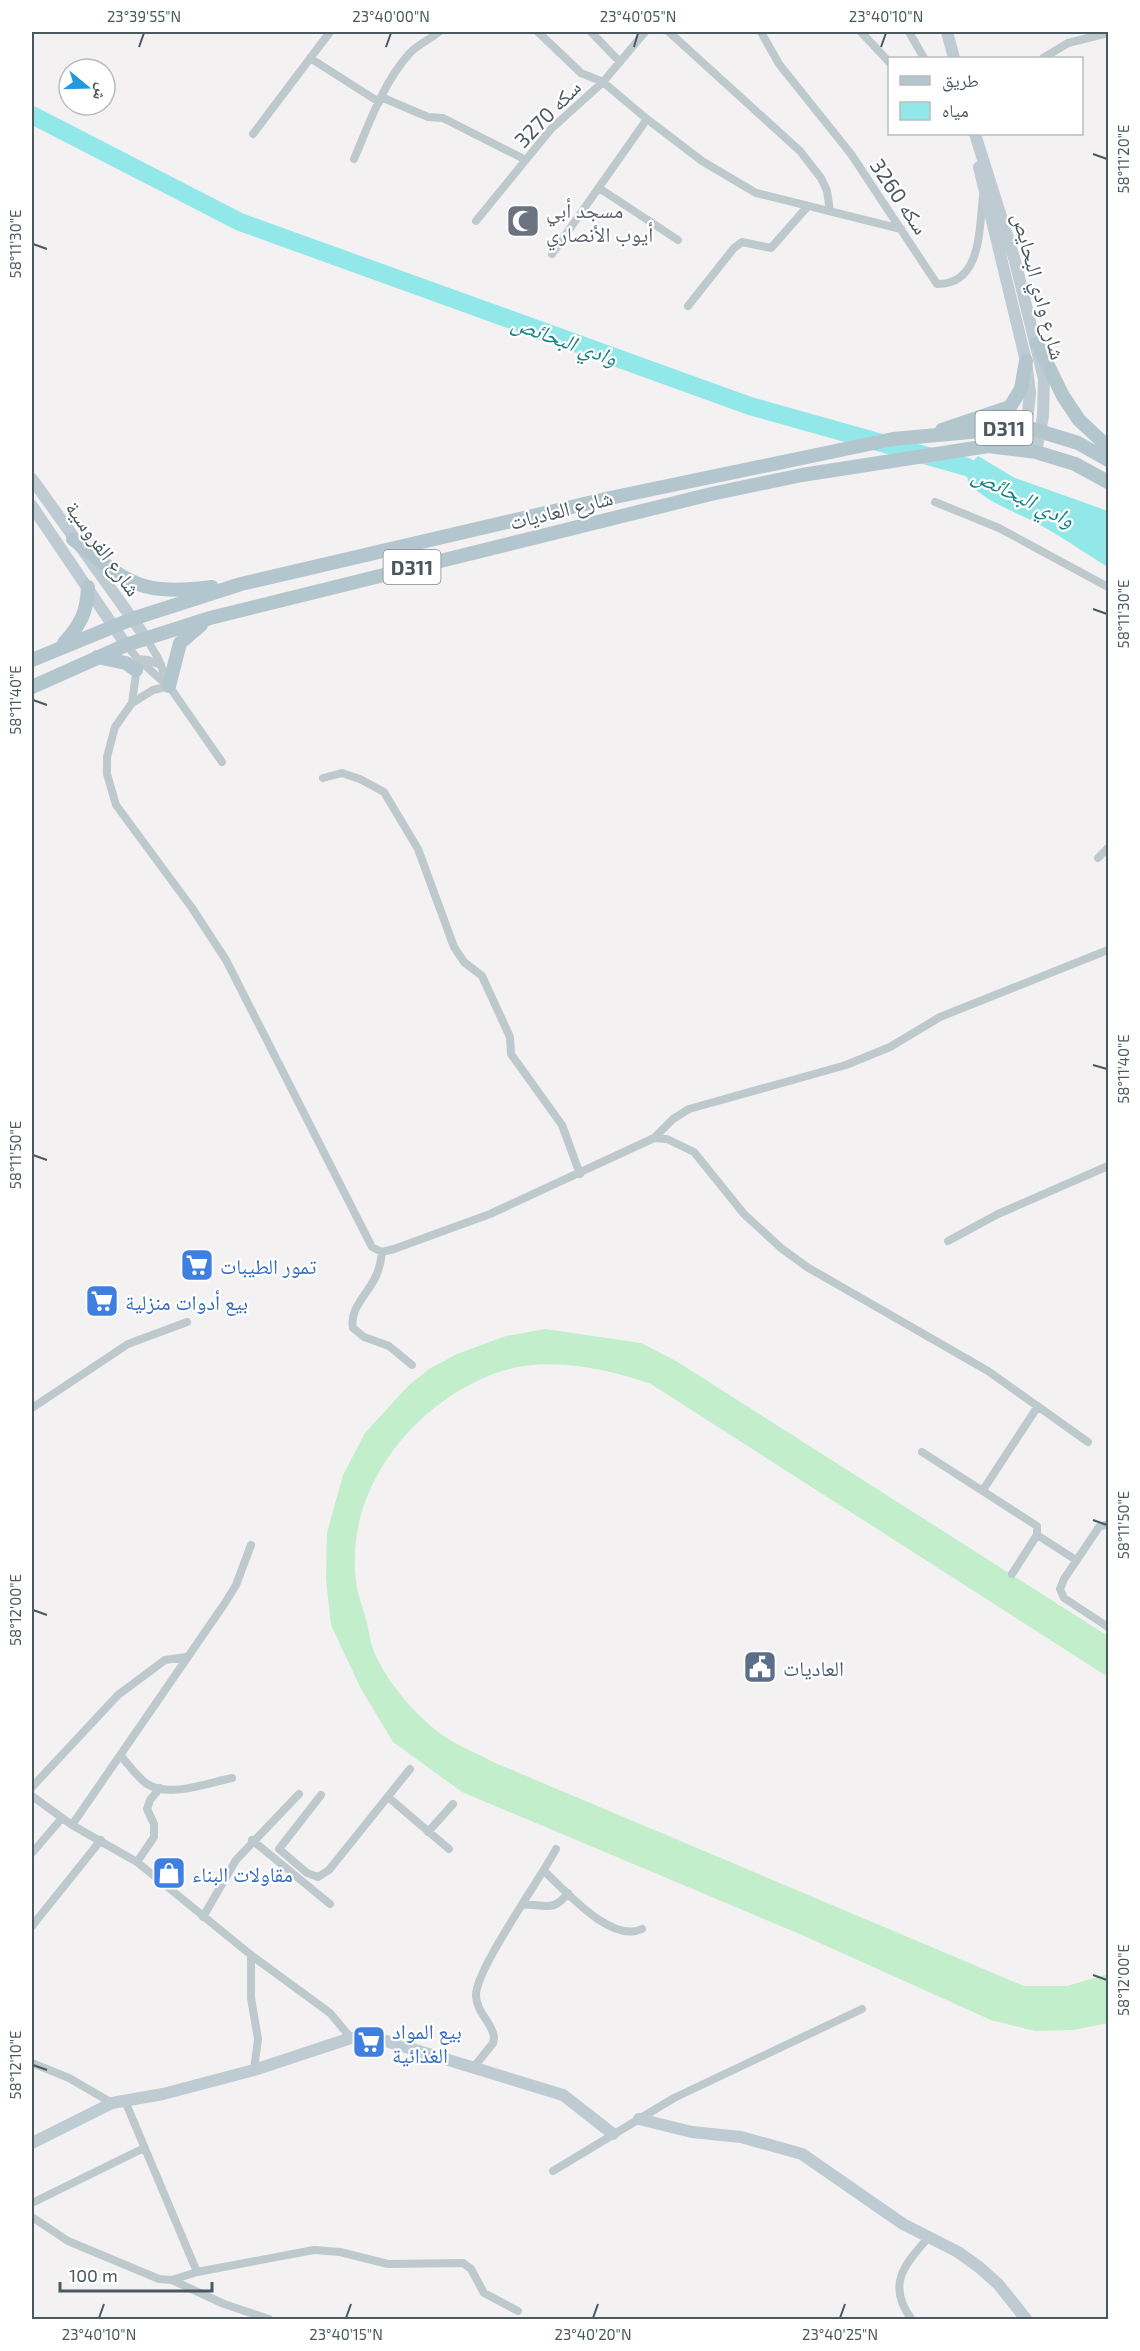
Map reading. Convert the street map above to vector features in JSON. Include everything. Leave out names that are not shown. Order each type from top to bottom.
[{"type":"main road","points":[[1037,343],[1063,396],[1079,420],[1108,447]]},
{"type":"main road","points":[[933,434],[963,421],[997,413],[1010,407],[1021,389],[1026,361]]},
{"type":"main road","name":"شارع العاديات","points":[[32,660],[61,646],[132,619],[241,584],[587,503],[893,439],[1026,427],[1078,443],[1108,460]]},
{"type":"main road","name":"شارع العاديات","points":[[32,687],[95,657],[210,618],[711,494],[802,475],[988,446],[1030,450],[1075,464],[1108,482]]},
{"type":"main road","points":[[73,540],[118,574],[147,588],[169,591],[241,584]]},
{"type":"main road","points":[[61,646],[82,622],[87,608],[88,587]]},
{"type":"main road","points":[[169,686],[180,643],[186,634],[210,618]]},
{"type":"main road","points":[[95,657],[137,665]]},
{"type":"street","points":[[254,134],[330,32]]},
{"type":"street","points":[[354,159],[380,99],[408,55],[439,32]]},
{"type":"street","points":[[538,32],[580,73],[603,82],[702,161],[756,193],[901,230]]},
{"type":"street","points":[[591,32],[620,62]]},
{"type":"street","name":"سكه 3270","points":[[476,221],[551,129],[603,82],[645,32]]},
{"type":"street","points":[[669,32],[800,151],[821,177],[827,191],[830,211]]},
{"type":"street","name":"سكه 3260","points":[[761,32],[779,64],[851,154],[938,284],[950,285],[970,271],[976,252],[984,189]]},
{"type":"street","points":[[861,32],[888,61]]},
{"type":"street","points":[[909,32],[923,57]]},
{"type":"street","points":[[947,32],[954,57]]},
{"type":"street","points":[[1044,57],[1068,43],[1108,33]]},
{"type":"street","points":[[310,58],[380,99],[428,117],[443,118],[526,160]]},
{"type":"street","points":[[552,254],[647,119]]},
{"type":"street","name":"شارع وادي البحايص","points":[[973,135],[1026,361],[1030,393],[1026,427],[1030,450]]},
{"type":"street","name":"شارع وادي البحايص","points":[[973,135],[1037,343],[1044,379],[1040,430],[1030,450]]},
{"type":"street","points":[[599,188],[678,240]]},
{"type":"street","points":[[688,306],[734,248],[742,242],[771,248],[808,206]]},
{"type":"street","name":"شارع الفروسية","points":[[32,479],[73,540],[146,638]]},
{"type":"street","points":[[935,502],[999,528],[1108,587]]},
{"type":"street","name":"شارع الفروسية","points":[[32,506],[126,645]]},
{"type":"street","points":[[146,638],[161,665],[169,686],[222,762]]},
{"type":"street","points":[[126,645],[137,665],[169,686]]},
{"type":"street","points":[[137,665],[148,660],[161,665]]},
{"type":"street","points":[[132,703],[137,665]]},
{"type":"street","points":[[169,686],[153,690],[132,703],[115,727],[108,749],[107,774],[116,805],[192,908],[226,960],[369,1242],[382,1252]]},
{"type":"street","points":[[322,778],[342,773],[360,779],[384,792],[418,849],[454,947],[464,962],[482,976],[510,1037],[511,1054],[562,1125],[580,1174]]},
{"type":"street","points":[[1098,858],[1108,848]]},
{"type":"street","points":[[382,1252],[490,1214],[580,1174],[654,1138],[673,1119],[689,1109],[734,1094],[846,1065],[890,1047],[940,1017],[1108,950]]},
{"type":"street","points":[[654,1138],[667,1139],[694,1152],[744,1214],[807,1267],[988,1371],[1088,1442]]},
{"type":"street","points":[[948,1241],[998,1214],[1108,1166]]},
{"type":"street","points":[[382,1252],[375,1279],[357,1306],[351,1321],[353,1328],[364,1336],[389,1346],[412,1365]]},
{"type":"street","points":[[32,1408],[128,1344],[187,1322]]},
{"type":"street","points":[[983,1490],[1038,1406]]},
{"type":"street","points":[[921,1452],[1037,1526],[1037,1535],[1011,1574]]},
{"type":"street","points":[[1108,1524],[1099,1527],[1061,1584],[1061,1594],[1068,1602],[1108,1627]]},
{"type":"street","points":[[1037,1535],[1076,1560]]},
{"type":"street","points":[[72,1825],[225,1603],[251,1545]]},
{"type":"street","points":[[32,1787],[118,1695],[165,1660],[186,1657]]},
{"type":"street","points":[[121,1756],[145,1782],[160,1788],[179,1788],[232,1778]]},
{"type":"street","points":[[321,1795],[279,1849],[307,1873],[318,1877],[329,1870],[410,1769]]},
{"type":"street","points":[[136,1862],[154,1837],[154,1824],[147,1809],[150,1800],[160,1788]]},
{"type":"street","points":[[203,1917],[228,1870],[252,1840],[298,1794]]},
{"type":"street","points":[[32,1796],[72,1825],[136,1862],[251,1955],[330,2013],[351,2038]]},
{"type":"street","points":[[388,1797],[448,1849]]},
{"type":"street","points":[[428,1832],[453,1804]]},
{"type":"street","points":[[32,1853],[62,1818]]},
{"type":"street","points":[[32,1926],[101,1840]]},
{"type":"street","points":[[252,1840],[330,1905]]},
{"type":"street","points":[[474,2067],[493,2043],[494,2037],[493,2030],[477,2005],[477,1987],[522,1905],[556,1850]]},
{"type":"street","points":[[544,1871],[596,1917],[620,1931],[631,1932],[642,1929]]},
{"type":"street","points":[[522,1905],[550,1907],[557,1905],[568,1893]]},
{"type":"street","points":[[251,1955],[251,1998],[258,2039],[254,2070]]},
{"type":"street","points":[[553,2171],[674,2098],[861,2009]]},
{"type":"street","points":[[32,2143],[112,2103],[163,2094],[254,2070],[351,2038],[386,2041],[563,2095],[613,2134]]},
{"type":"street","points":[[32,2063],[69,2078],[112,2103]]},
{"type":"street","points":[[125,2101],[197,2272]]},
{"type":"street","points":[[639,2119],[692,2133],[741,2137],[802,2154],[903,2224],[958,2252],[979,2267],[998,2284],[1027,2319]]},
{"type":"street","points":[[32,2203],[144,2148]]},
{"type":"street","points":[[32,2217],[68,2241],[159,2279],[172,2280],[224,2304],[269,2319]]},
{"type":"street","points":[[912,2319],[903,2308],[898,2289],[900,2275],[928,2238]]},
{"type":"street","points":[[172,2280],[197,2272],[314,2250],[340,2252],[388,2264],[463,2263],[471,2269],[484,2293],[518,2310]]},
{"type":"green space","points":[[545,1329],[641,1343],[676,1361],[1108,1636],[1108,1677],[651,1384],[614,1373],[554,1364],[534,1365],[496,1373],[465,1387],[436,1406],[410,1430],[389,1457],[372,1487],[360,1519],[355,1553],[357,1588],[375,1654],[387,1676],[402,1696],[443,1736],[493,1762],[1024,1986],[1067,1986],[1108,1974],[1108,2023],[1073,2030],[1035,2031],[991,2020],[802,1935],[462,1792],[393,1742],[361,1689],[331,1625],[326,1579],[327,1533],[343,1475],[365,1433],[408,1386],[429,1369],[457,1354],[506,1336]]},
{"type":"water","name":"وادي البحائص","points":[[978,456],[1015,478],[1108,511],[1108,567],[1049,530],[977,491],[968,483],[967,467]]},
{"type":"waterway","name":"وادي البحائص","points":[[32,115],[240,222],[750,406],[967,467],[987,477]]},
{"type":"place","name":"مسجد أبي أيوب الأنصاري","points":[[523,221]]},
{"type":"place","name":"تمور الطيبات","points":[[197,1265]]},
{"type":"place","name":"بيع أدوات منزلية","points":[[102,1301]]},
{"type":"place","name":"العاديات","points":[[760,1667]]},
{"type":"place","name":"مقاولات البناء","points":[[169,1873]]},
{"type":"place","name":"بيع المواد الغذائية","points":[[369,2042]]}]
